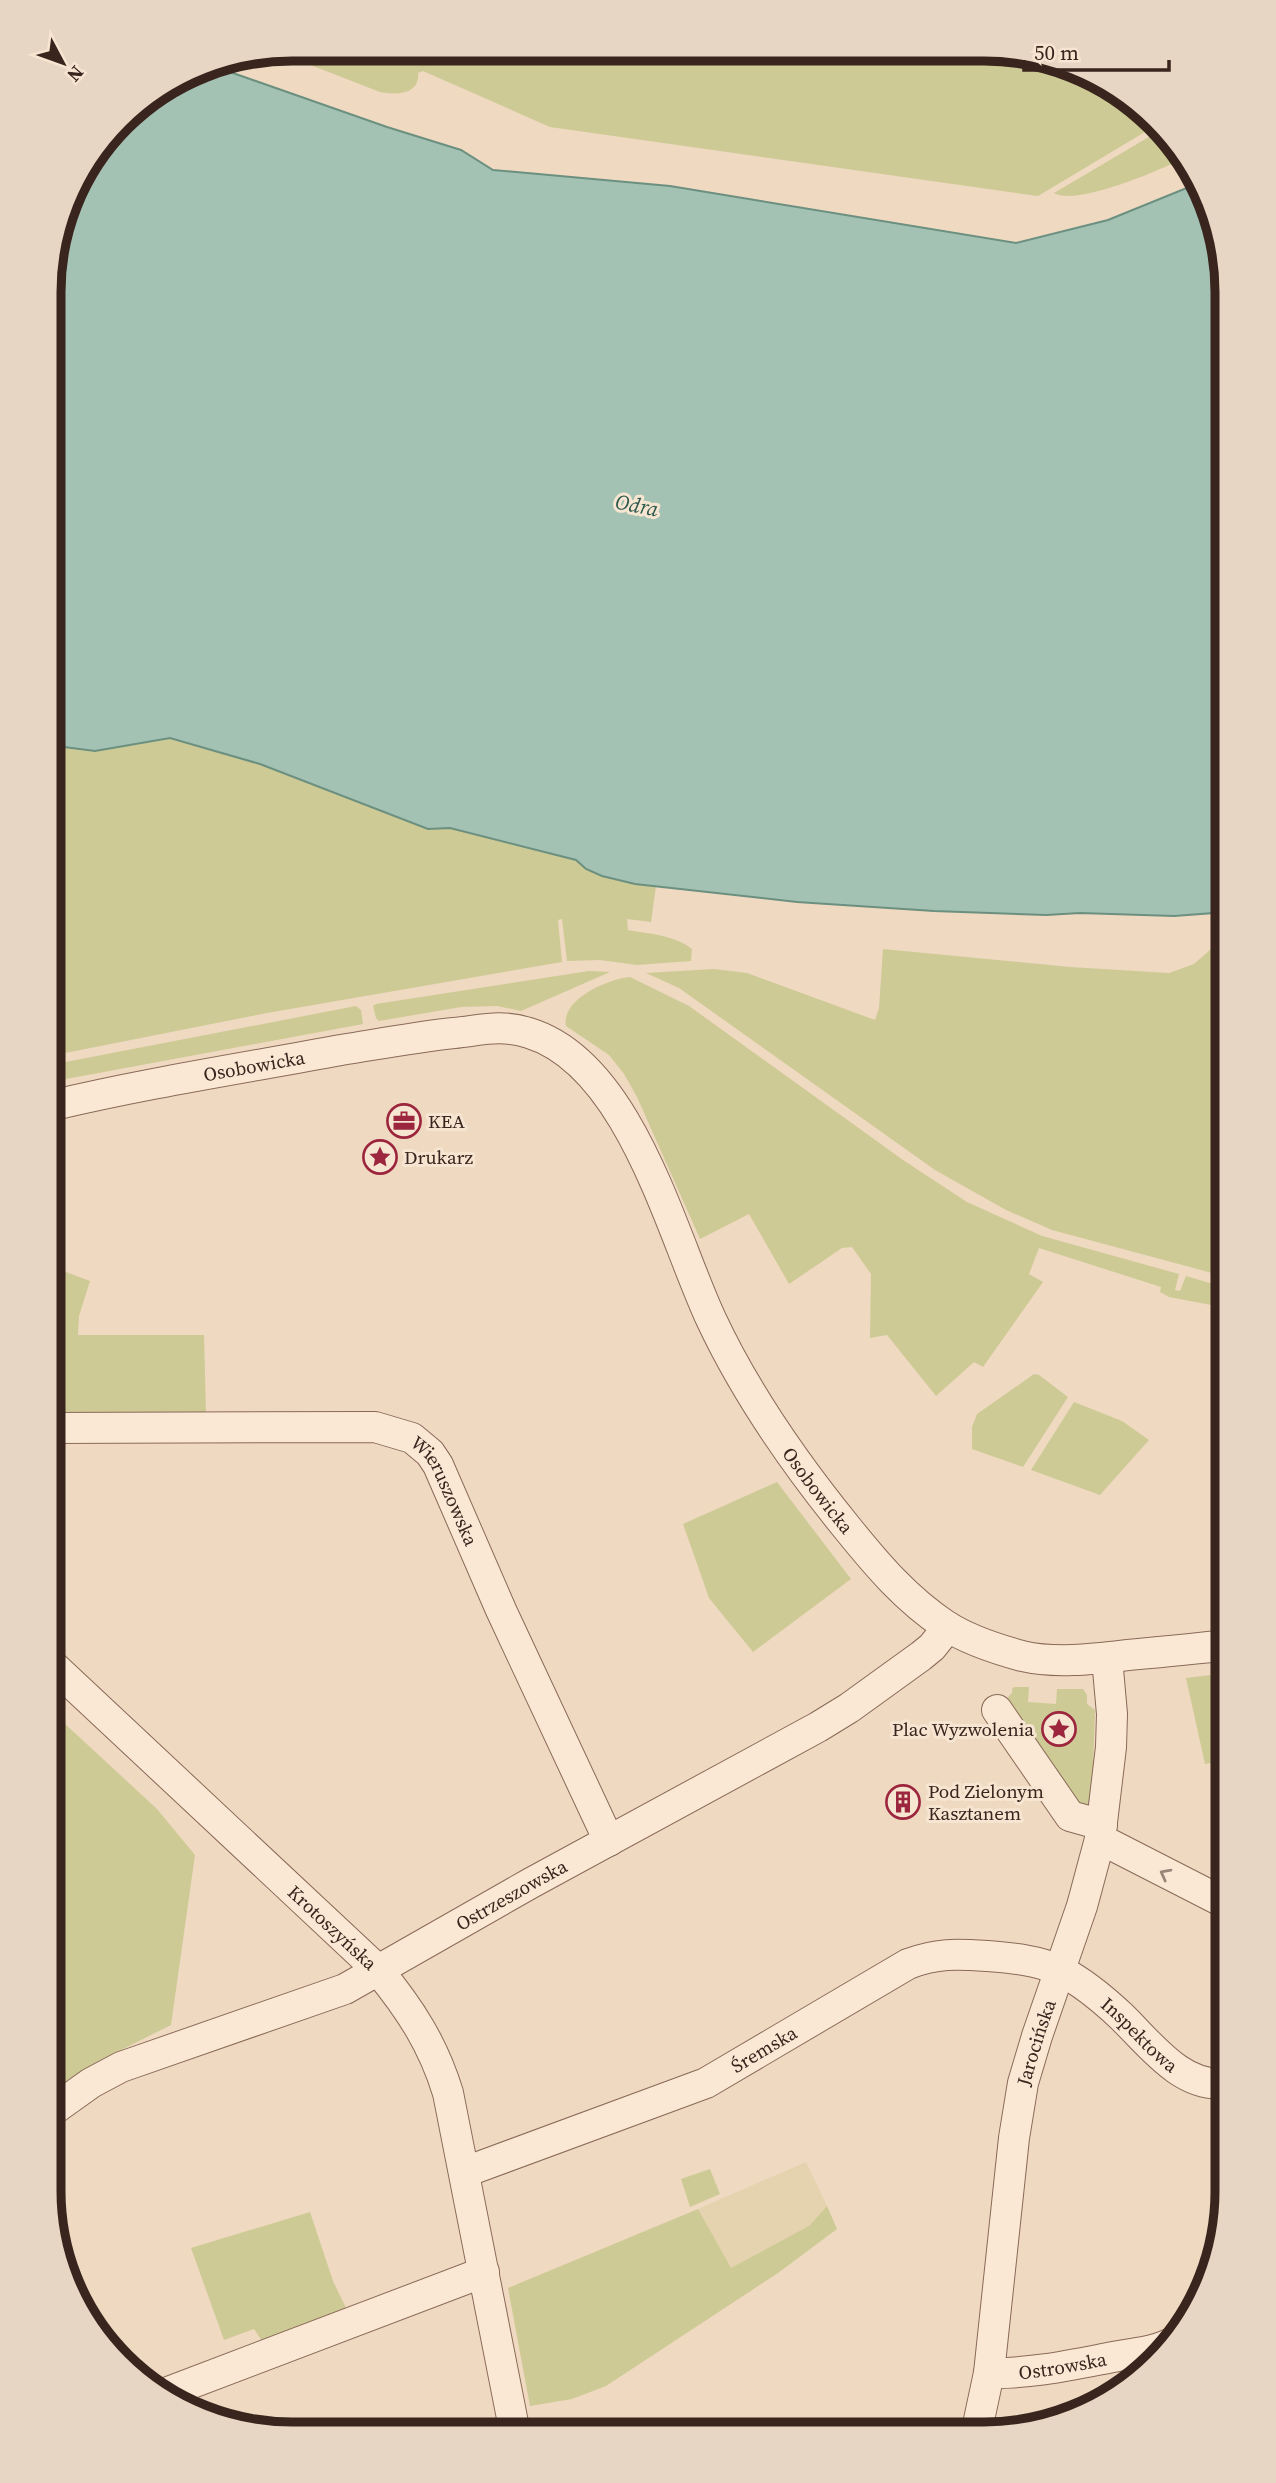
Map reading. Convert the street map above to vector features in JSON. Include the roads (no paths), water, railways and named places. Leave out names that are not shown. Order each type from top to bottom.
[{"type":"street","name":"Osobowicka","points":[[61,1104],[224,1071],[416,1037],[496,1026],[530,1034],[567,1050],[617,1109],[633,1134],[711,1318],[777,1437],[817,1491],[912,1601],[948,1627],[976,1642],[1025,1657],[1057,1660],[1107,1658],[1214,1646]]},
{"type":"street","name":"Wieruszowska","points":[[61,1428],[374,1427],[402,1433],[421,1444],[438,1465],[501,1610],[608,1841]]},
{"type":"street","name":"Ostrzeszowska","points":[[61,2104],[91,2083],[121,2067],[345,1989],[849,1708],[932,1647],[948,1627]]},
{"type":"street","name":"Jarocińska","points":[[979,2422],[989,2372],[1023,2083],[1082,1906],[1101,1832],[1111,1747],[1112,1714],[1107,1658]]},
{"type":"street","name":"Krotoszyńska","points":[[61,1673],[378,1970],[415,2017],[440,2066],[448,2093],[513,2422]]},
{"type":"street","points":[[997,1710],[1070,1816],[1214,1896]]},
{"type":"street","name":"Śremska","points":[[465,2172],[706,2083],[908,1964],[925,1958],[949,1953],[1022,1959],[1060,1971]]},
{"type":"street","name":"Inspektowa","points":[[1060,1971],[1112,2008],[1176,2068],[1214,2085]]},
{"type":"street","points":[[175,2389],[484,2272]]},
{"type":"street","name":"Ostrowska","points":[[989,2372],[1020,2374],[1149,2351]]},
{"type":"water","name":"Odra","points":[[227,71],[461,150],[493,170],[670,186],[1016,243],[1108,220],[1189,187],[1191,190],[1207,232],[1215,292],[1215,913],[1174,916],[934,911],[797,902],[635,884],[602,876],[586,869],[576,860],[450,828],[428,829],[260,764],[170,738],[95,751],[61,747],[63,262],[73,218],[100,164],[140,119],[177,92]]},
{"type":"place","name":"KEA","points":[[404,1121]]},
{"type":"place","name":"Drukarz","points":[[380,1157]]},
{"type":"place","name":"Plac Wyzwolenia","points":[[1059,1729]]},
{"type":"place","name":"Pod Zielonym Kasztanem","points":[[903,1802]]}]
